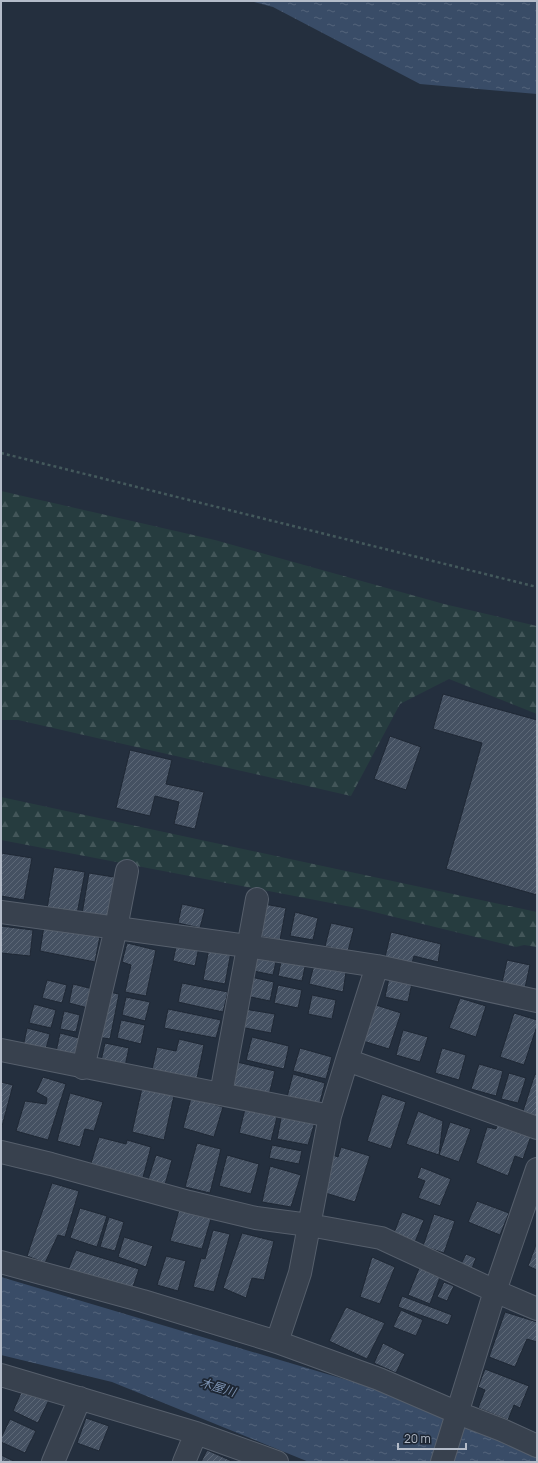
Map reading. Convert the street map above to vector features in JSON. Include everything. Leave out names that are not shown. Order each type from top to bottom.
[{"type":"street","points":[[83,1068],[116,928],[127,871]]},
{"type":"street","points":[[221,1094],[256,899]]},
{"type":"street","points":[[1,912],[247,946],[377,966],[537,1001]]},
{"type":"street","points":[[277,1342],[300,1273],[330,1116],[377,966]]},
{"type":"street","points":[[1,1050],[83,1068],[330,1116]]},
{"type":"street","points":[[347,1060],[537,1128]]},
{"type":"street","points":[[1,1152],[256,1218],[309,1225],[381,1238],[537,1309]]},
{"type":"street","points":[[442,1462],[495,1291],[537,1169]]},
{"type":"street","points":[[1,1262],[143,1301],[277,1342],[379,1379],[537,1446]]},
{"type":"street","points":[[1,1375],[196,1433],[277,1462]]},
{"type":"street","points":[[53,1462],[80,1398]]},
{"type":"street","points":[[184,1462],[196,1433]]},
{"type":"path","points":[[1,453],[537,587]]},
{"type":"green space","points":[[1,491],[215,540],[444,604],[537,626],[537,714],[449,679],[400,704],[351,796],[18,720],[1,720]]},
{"type":"green space","points":[[1,797],[537,912],[537,947],[524,945],[516,947],[362,909],[1,840]]},
{"type":"water","points":[[250,1],[537,1],[537,94],[420,84],[273,7]]},
{"type":"water","name":"木屋川","points":[[1,1277],[458,1413],[537,1456],[537,1462],[309,1462],[112,1382],[1,1355]]},
{"type":"building","points":[[443,694],[537,720],[537,895],[446,869],[482,743],[433,729]]},
{"type":"building","points":[[390,736],[421,747],[406,790],[374,779]]},
{"type":"building","points":[[130,750],[172,760],[166,784],[204,792],[195,829],[174,824],[179,802],[155,796],[150,816],[116,808]]},
{"type":"building","points":[[1,853],[32,858],[24,900],[1,896]]},
{"type":"building","points":[[54,867],[85,872],[77,914],[47,909]]},
{"type":"building","points":[[89,873],[120,878],[112,919],[82,914]]},
{"type":"building","points":[[182,904],[205,909],[200,928],[178,923]]},
{"type":"building","points":[[264,904],[286,908],[280,940],[258,936]]},
{"type":"building","points":[[295,912],[318,918],[313,940],[290,936]]},
{"type":"building","points":[[331,923],[354,928],[348,951],[325,946]]},
{"type":"building","points":[[1,926],[33,930],[30,956],[1,953]]},
{"type":"building","points":[[44,926],[100,936],[95,962],[40,951]]},
{"type":"building","points":[[391,932],[441,944],[438,962],[414,956],[412,963],[385,957]]},
{"type":"building","points":[[177,942],[199,947],[195,966],[173,961]]},
{"type":"building","points":[[127,943],[156,950],[146,996],[125,992],[131,965],[122,962]]},
{"type":"building","points":[[209,948],[231,952],[225,984],[203,980]]},
{"type":"building","points":[[254,951],[277,957],[273,975],[249,970]]},
{"type":"building","points":[[282,957],[306,962],[302,981],[278,976]]},
{"type":"building","points":[[507,960],[530,965],[525,988],[502,983]]},
{"type":"building","points":[[314,965],[346,972],[343,992],[309,984]]},
{"type":"building","points":[[251,977],[274,982],[270,1001],[246,996]]},
{"type":"building","points":[[389,978],[412,983],[408,1002],[385,997]]},
{"type":"building","points":[[47,980],[67,985],[62,1003],[42,998]]},
{"type":"building","points":[[182,983],[228,992],[223,1012],[178,1002]]},
{"type":"building","points":[[73,984],[93,989],[88,1008],[69,1003]]},
{"type":"building","points":[[278,985],[302,990],[298,1008],[274,1003]]},
{"type":"building","points":[[104,991],[119,994],[110,1039],[97,1037]]},
{"type":"building","points":[[312,995],[336,1000],[332,1019],[308,1014]]},
{"type":"building","points":[[126,997],[150,1002],[145,1021],[122,1015]]},
{"type":"building","points":[[460,998],[486,1006],[476,1037],[449,1028]]},
{"type":"building","points":[[34,1004],[56,1010],[51,1028],[29,1023]]},
{"type":"building","points":[[376,1005],[401,1013],[389,1049],[363,1041]]},
{"type":"building","points":[[168,1009],[221,1020],[216,1038],[164,1028]]},
{"type":"building","points":[[244,1009],[275,1014],[271,1033],[240,1027]]},
{"type":"building","points":[[64,1011],[80,1015],[76,1032],[60,1029]]},
{"type":"building","points":[[514,1013],[537,1020],[537,1026],[524,1065],[500,1057]]},
{"type":"building","points":[[121,1020],[145,1025],[141,1044],[117,1038]]},
{"type":"building","points":[[27,1028],[50,1034],[45,1052],[23,1047]]},
{"type":"building","points":[[403,1030],[428,1037],[420,1062],[396,1055]]},
{"type":"building","points":[[60,1033],[83,1039],[78,1057],[56,1052]]},
{"type":"building","points":[[252,1037],[289,1046],[284,1069],[246,1060]]},
{"type":"building","points":[[179,1039],[204,1045],[196,1083],[151,1074],[157,1047],[176,1051]]},
{"type":"building","points":[[105,1043],[129,1048],[125,1066],[101,1061]]},
{"type":"building","points":[[300,1048],[332,1057],[326,1079],[293,1071]]},
{"type":"building","points":[[442,1048],[466,1055],[459,1080],[435,1073]]},
{"type":"building","points":[[237,1062],[275,1071],[269,1095],[231,1085]]},
{"type":"building","points":[[479,1064],[503,1071],[496,1096],[471,1089]]},
{"type":"building","points":[[509,1073],[526,1078],[518,1103],[501,1099]]},
{"type":"building","points":[[293,1074],[325,1083],[319,1106],[287,1097]]},
{"type":"building","points":[[535,1074],[537,1075],[537,1116],[523,1111]]},
{"type":"building","points":[[43,1077],[66,1084],[48,1140],[16,1131],[25,1101],[46,1104],[47,1098],[36,1092]]},
{"type":"building","points":[[1,1082],[13,1085],[1,1130]]},
{"type":"building","points":[[142,1088],[174,1096],[164,1140],[132,1132]]},
{"type":"building","points":[[70,1093],[103,1102],[94,1131],[85,1129],[80,1147],[57,1141]]},
{"type":"building","points":[[382,1094],[406,1102],[391,1149],[367,1141]]},
{"type":"building","points":[[191,1098],[223,1107],[214,1137],[183,1128]]},
{"type":"building","points":[[245,1109],[277,1117],[271,1141],[239,1133]]},
{"type":"building","points":[[418,1111],[443,1121],[439,1155],[406,1144]]},
{"type":"building","points":[[282,1113],[315,1122],[308,1145],[277,1139]]},
{"type":"building","points":[[450,1122],[471,1129],[459,1162],[439,1155]]},
{"type":"building","points":[[497,1123],[531,1136],[523,1159],[515,1156],[508,1176],[476,1163],[487,1127],[496,1129]]},
{"type":"building","points":[[99,1137],[126,1144],[127,1140],[151,1147],[141,1185],[89,1170]]},
{"type":"building","points":[[197,1143],[221,1149],[210,1193],[185,1187]]},
{"type":"building","points":[[272,1145],[302,1151],[299,1164],[269,1158]]},
{"type":"building","points":[[341,1147],[370,1156],[355,1202],[322,1192],[333,1155],[338,1157]]},
{"type":"building","points":[[156,1155],[172,1160],[164,1188],[147,1183]]},
{"type":"building","points":[[227,1155],[259,1164],[251,1194],[219,1186]]},
{"type":"building","points":[[270,1166],[301,1175],[291,1207],[262,1202]]},
{"type":"building","points":[[421,1167],[451,1179],[440,1206],[418,1198],[425,1181],[417,1178]]},
{"type":"building","points":[[52,1183],[79,1191],[65,1237],[58,1235],[45,1263],[27,1256]]},
{"type":"building","points":[[477,1201],[509,1213],[500,1235],[468,1222]]},
{"type":"building","points":[[80,1208],[107,1216],[97,1247],[70,1238]]},
{"type":"building","points":[[179,1210],[211,1219],[202,1249],[170,1241]]},
{"type":"building","points":[[402,1212],[424,1220],[415,1242],[394,1233]]},
{"type":"building","points":[[434,1214],[455,1221],[444,1253],[423,1246]]},
{"type":"building","points":[[109,1217],[124,1222],[115,1251],[100,1247]]},
{"type":"building","points":[[213,1230],[230,1234],[214,1292],[193,1287],[201,1258],[205,1259]]},
{"type":"building","points":[[242,1233],[274,1241],[264,1280],[252,1278],[246,1298],[223,1288]]},
{"type":"building","points":[[124,1237],[153,1246],[146,1267],[118,1257]]},
{"type":"building","points":[[537,1242],[537,1270],[528,1266]]},
{"type":"building","points":[[76,1250],[139,1269],[132,1290],[68,1270]]},
{"type":"building","points":[[466,1254],[476,1258],[471,1271],[460,1266]]},
{"type":"building","points":[[166,1256],[186,1261],[178,1291],[157,1285]]},
{"type":"building","points":[[372,1257],[395,1267],[380,1304],[360,1297]]},
{"type":"building","points":[[422,1261],[443,1269],[430,1304],[408,1295]]},
{"type":"building","points":[[444,1282],[454,1286],[447,1301],[437,1297]]},
{"type":"building","points":[[402,1296],[452,1315],[448,1325],[398,1307]]},
{"type":"building","points":[[346,1307],[385,1323],[367,1359],[329,1341]]},
{"type":"building","points":[[401,1310],[423,1320],[416,1336],[393,1327]]},
{"type":"building","points":[[505,1312],[537,1322],[537,1342],[527,1339],[515,1367],[489,1357]]},
{"type":"building","points":[[383,1343],[405,1354],[396,1373],[374,1363]]},
{"type":"building","points":[[485,1369],[529,1386],[520,1408],[514,1405],[508,1420],[478,1408],[485,1390],[478,1387]]},
{"type":"building","points":[[23,1388],[49,1400],[38,1423],[13,1411]]},
{"type":"building","points":[[86,1418],[109,1426],[99,1451],[77,1443]]},
{"type":"building","points":[[10,1419],[36,1431],[25,1453],[1,1442],[1,1438]]},
{"type":"building","points":[[207,1450],[234,1462],[201,1462]]},
{"type":"building","points":[[1,1455],[16,1462],[1,1462]]}]
